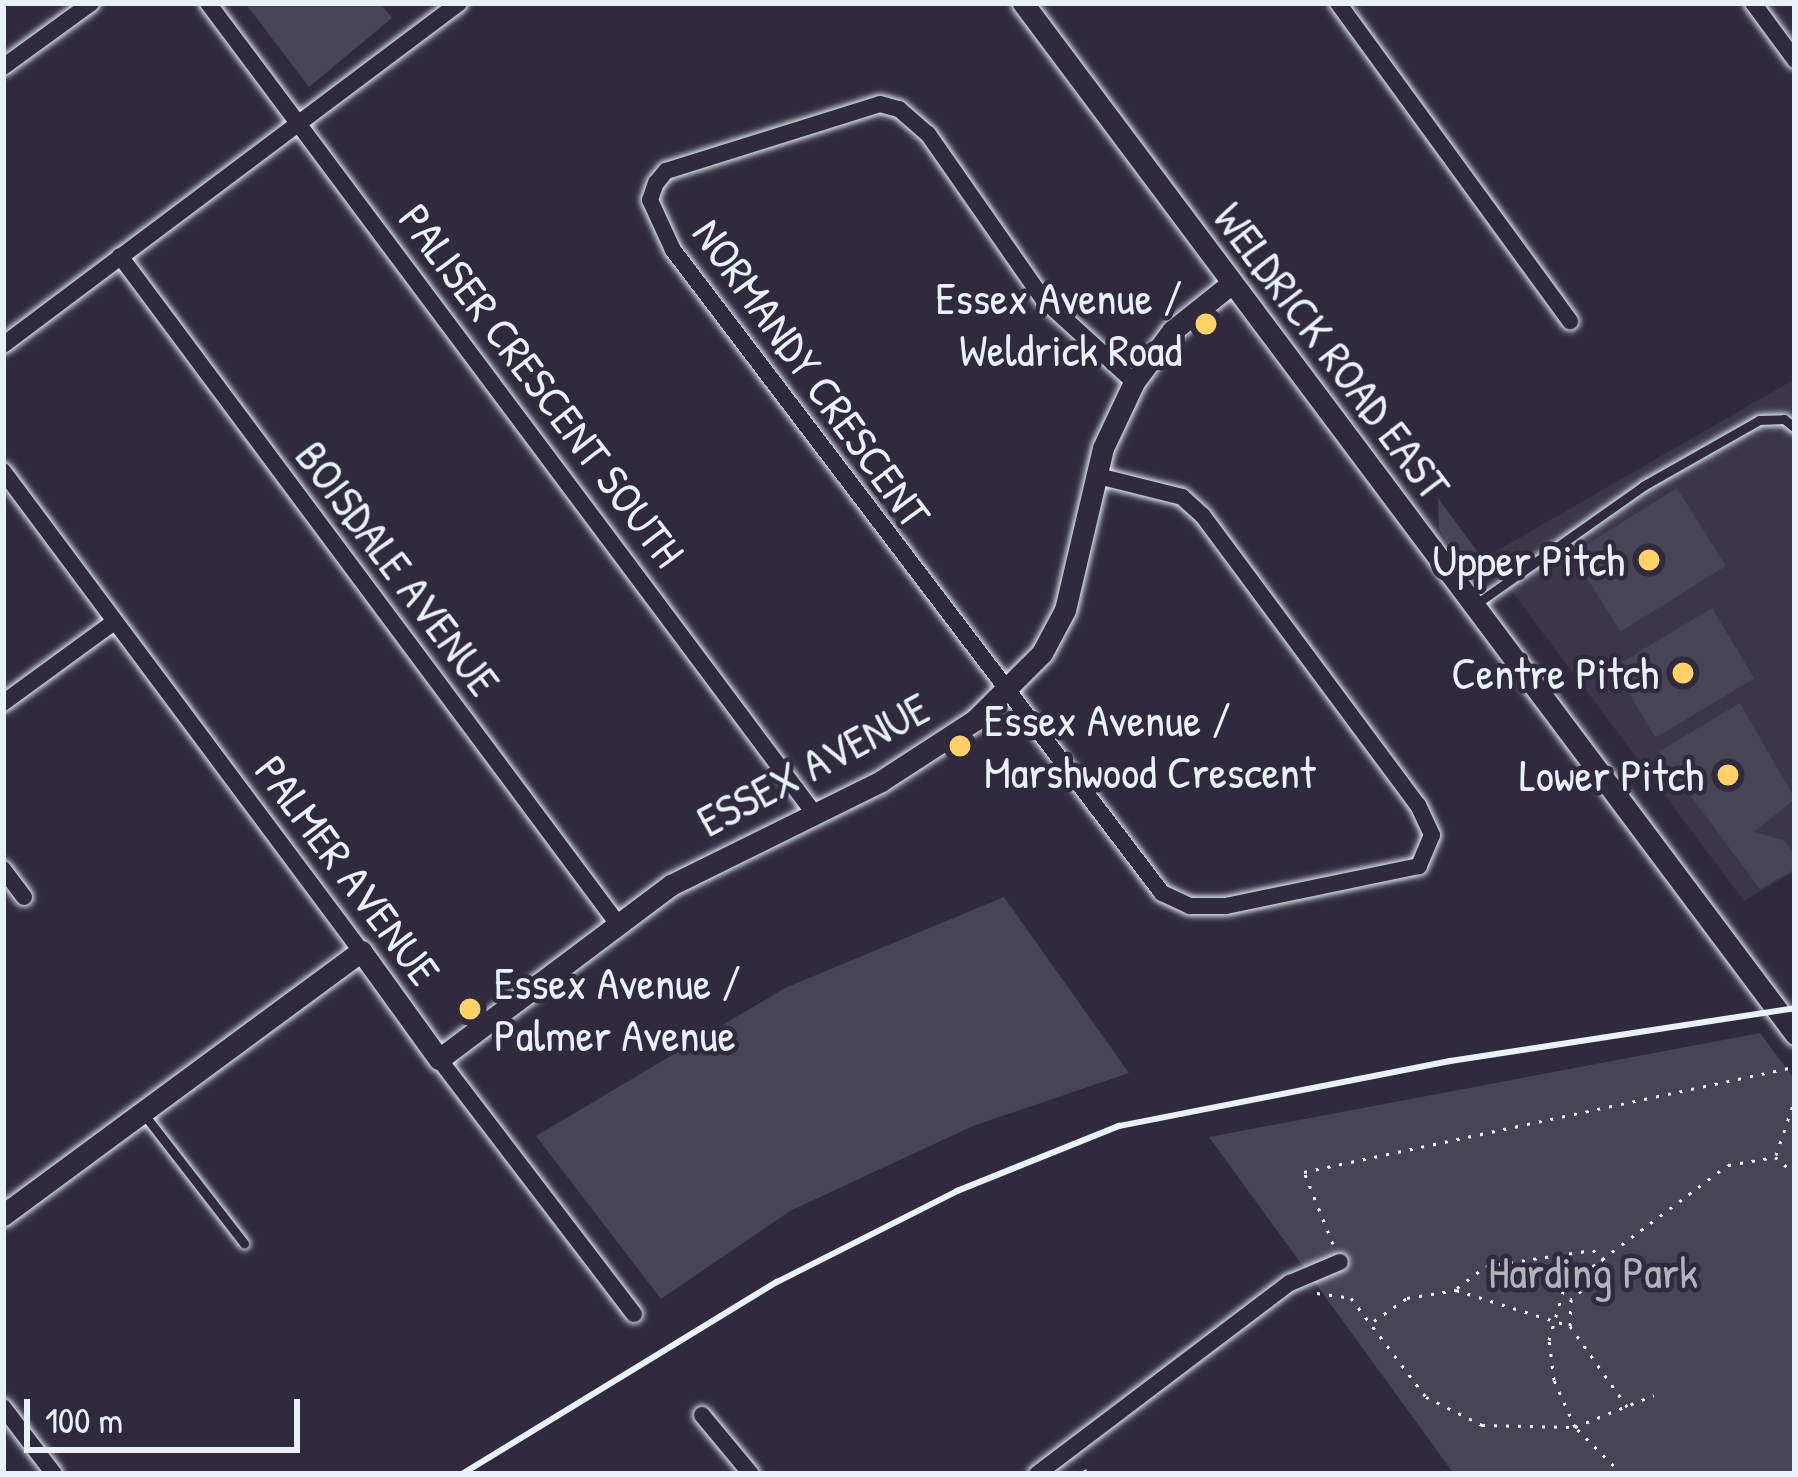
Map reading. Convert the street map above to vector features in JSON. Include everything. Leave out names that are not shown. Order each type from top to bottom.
[{"type":"street","points":[[3,67],[91,3]]},
{"type":"street","name":"PALISER CRESCENT SOUTH","points":[[208,3],[814,813]]},
{"type":"street","points":[[3,345],[459,3]]},
{"type":"street","name":"WELDRICK ROAD EAST","points":[[1023,3],[1795,1034]]},
{"type":"street","points":[[1338,3],[1570,321]]},
{"type":"street","points":[[1753,3],[1795,60]]},
{"type":"street","name":"NORMANDY CRESCENT","points":[[1007,694],[674,250],[650,200],[656,183],[666,171],[880,104],[899,109],[928,134],[1043,299],[1133,382]]},
{"type":"street","name":"BOISDALE AVENUE","points":[[120,256],[618,924]]},
{"type":"street","name":"ESSEX AVENUE","points":[[439,1058],[618,924],[715,859],[908,766],[1007,694],[1066,610],[1098,476],[1133,382],[1172,331],[1232,283]]},
{"type":"street","name":"PALMER AVENUE","points":[[3,471],[634,1314]]},
{"type":"street","points":[[1007,694],[1140,871],[1190,906],[1399,876],[1429,854],[1432,835],[1418,805],[1203,516],[1182,497],[1098,476]]},
{"type":"street","points":[[3,703],[114,622]]},
{"type":"street","points":[[3,869],[24,897]]},
{"type":"street","points":[[3,1215],[140,1109],[361,951]]},
{"type":"street","points":[[1037,1474],[1290,1283],[1340,1262]]},
{"type":"street","points":[[3,1407],[54,1474]]},
{"type":"street","points":[[702,1415],[751,1474]]},
{"type":"lane","points":[[1476,604],[1643,486],[1759,420],[1784,419],[1795,428]]},
{"type":"lane","points":[[140,1109],[244,1244]]},
{"type":"path","points":[[1340,1262],[1304,1172],[1790,1068]]},
{"type":"path","points":[[1775,1157],[1795,1099]]},
{"type":"path","points":[[1775,1157],[1795,1174]]},
{"type":"path","points":[[1622,1474],[1575,1427],[1554,1380],[1553,1320],[1564,1288],[1602,1254],[1657,1223],[1728,1165],[1775,1157]]},
{"type":"path","points":[[1602,1254],[1618,1275]]},
{"type":"path","points":[[1372,1322],[1407,1298],[1456,1289],[1486,1266],[1602,1254]]},
{"type":"path","points":[[1570,1326],[1571,1299],[1612,1267]]},
{"type":"path","points":[[1456,1289],[1570,1326],[1629,1409]]},
{"type":"path","points":[[1316,1293],[1340,1292],[1372,1322],[1404,1375],[1452,1414],[1512,1431],[1575,1427],[1654,1395]]},
{"type":"shaded area","points":[[1793,380],[1795,871],[1744,901],[1486,557]]},
{"type":"green space","points":[[245,3],[380,3],[392,18],[309,87]]},
{"type":"green space","name":"Upper Pitch","points":[[1677,488],[1726,566],[1621,632],[1572,554]]},
{"type":"green space","points":[[1438,498],[1494,574],[1464,568],[1439,529]]},
{"type":"green space","name":"Centre Pitch","points":[[1712,608],[1754,678],[1656,738],[1613,667]]},
{"type":"green space","name":"Lower Pitch","points":[[1740,703],[1795,799],[1754,832],[1783,840],[1795,854],[1795,869],[1760,889],[1658,752]]},
{"type":"green space","points":[[1004,897],[1129,1073],[973,1126],[790,1211],[661,1299],[536,1136],[785,988]]},
{"type":"green space","name":"Harding Park","points":[[1760,1033],[1795,1080],[1795,1474],[1454,1474],[1209,1137]]},
{"type":"railway","points":[[462,1474],[777,1282],[957,1191],[1119,1126],[1450,1061],[1795,1008]]},
{"type":"place","name":"Essex Avenue / Weldrick Road","points":[[1206,324]]},
{"type":"place","name":"Upper Pitch","points":[[1649,560]]},
{"type":"place","name":"Centre Pitch","points":[[1683,673]]},
{"type":"place","name":"Essex Avenue / Marshwood Crescent","points":[[960,746]]},
{"type":"place","name":"Lower Pitch","points":[[1728,775]]},
{"type":"place","name":"Essex Avenue / Palmer Avenue","points":[[470,1009]]}]
